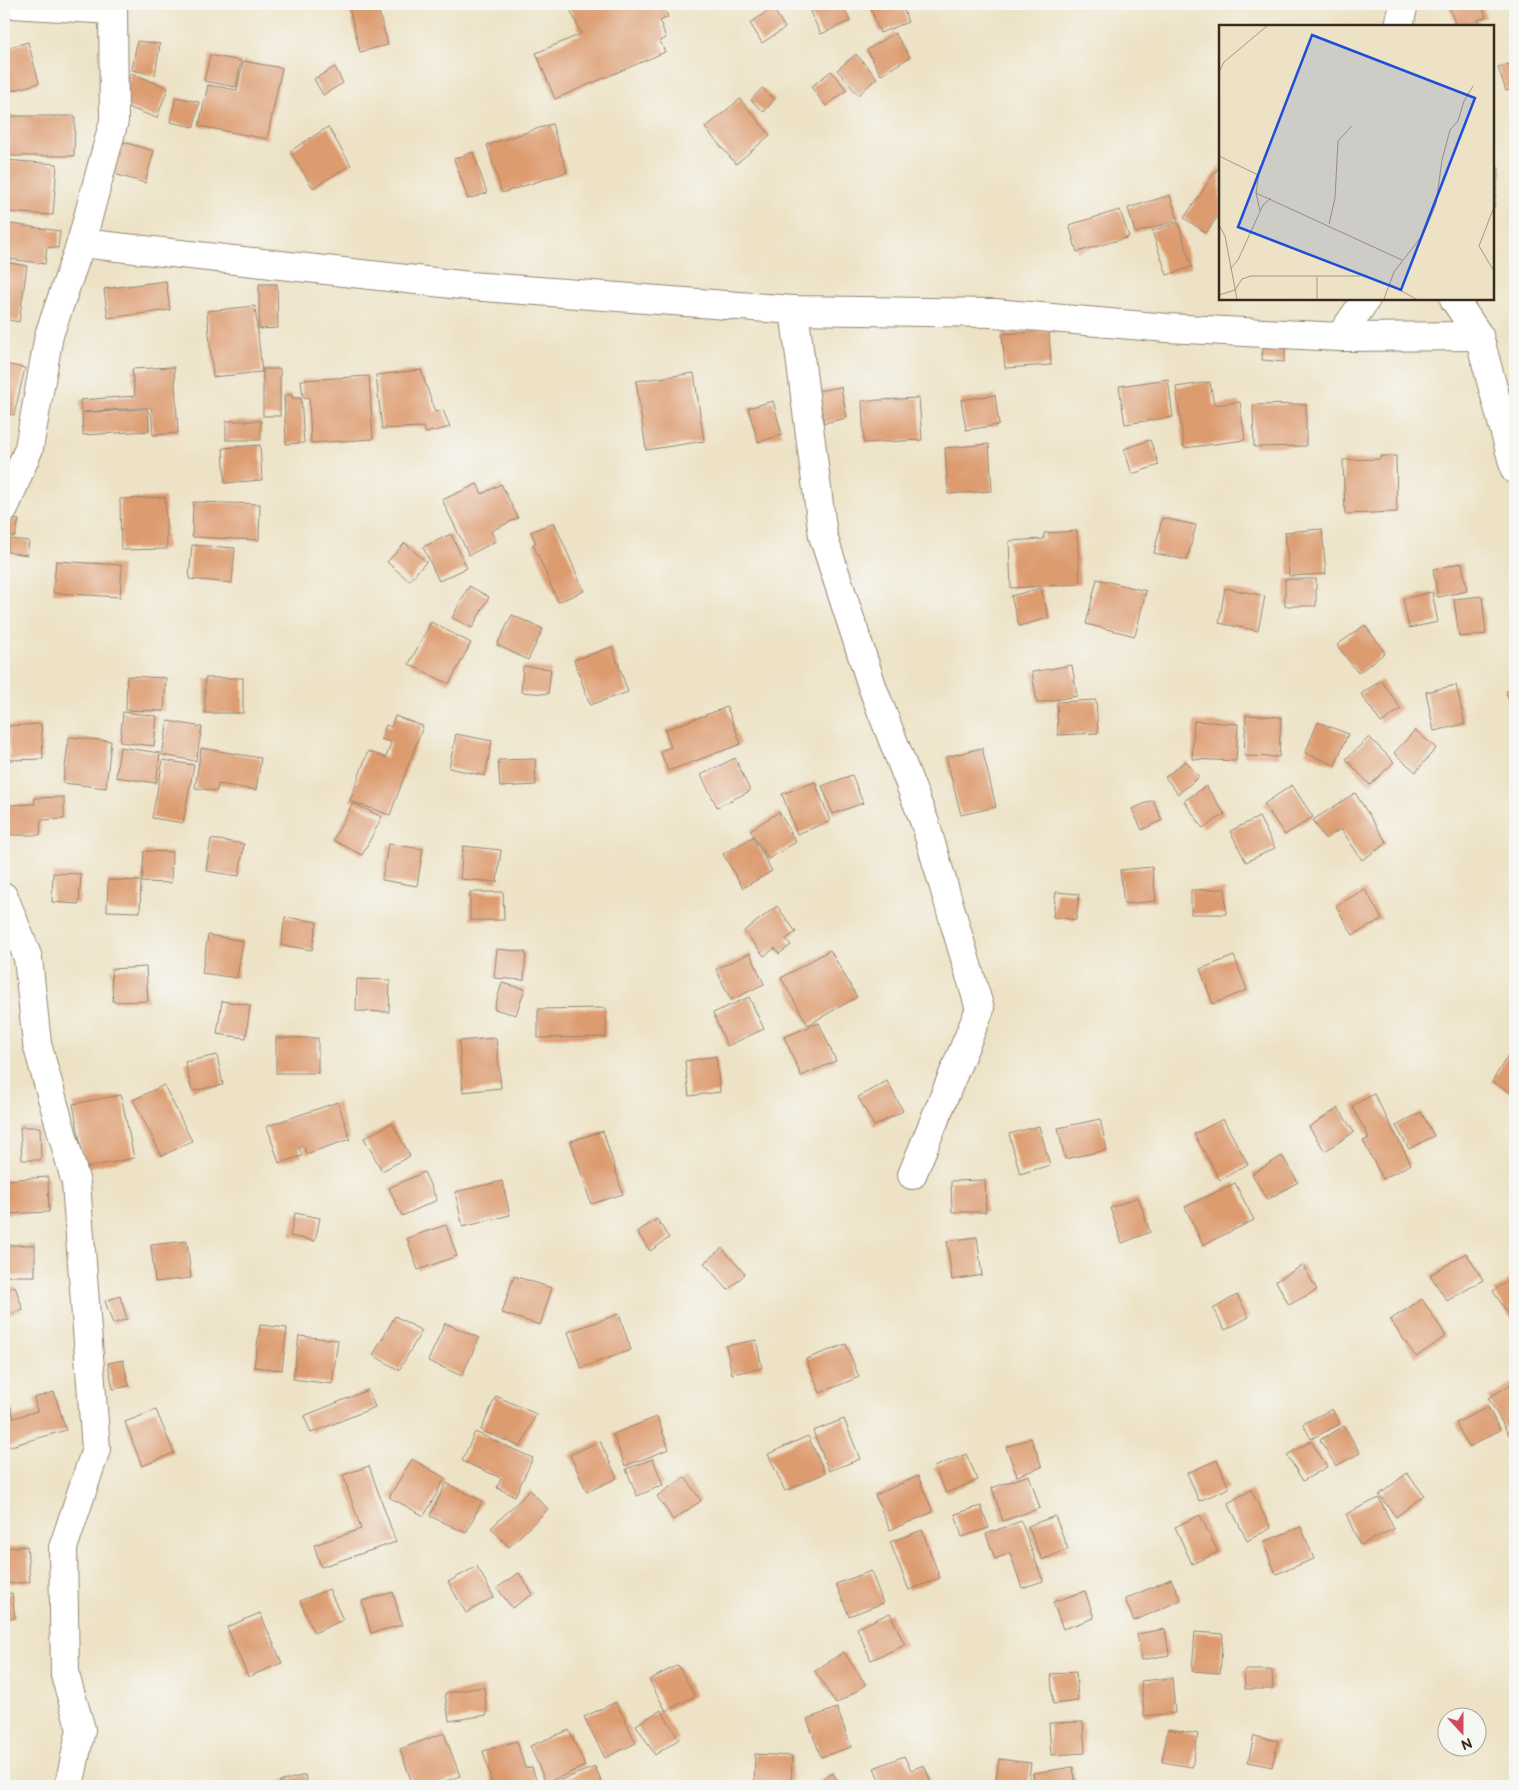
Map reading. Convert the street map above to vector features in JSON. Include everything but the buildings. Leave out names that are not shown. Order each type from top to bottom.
[{"type":"street","points":[[4,509],[30,448],[49,335],[81,243],[114,120],[113,7],[11,4]]},
{"type":"street","points":[[1399,25],[1404,4]]},
{"type":"street","points":[[81,243],[470,286],[794,310],[994,313],[1167,328],[1340,337],[1479,336]]},
{"type":"street","points":[[1340,337],[1365,300]]},
{"type":"street","points":[[1455,300],[1479,336],[1515,470]]},
{"type":"street","points":[[794,310],[823,536],[873,689],[926,823],[980,1009],[912,1175]]},
{"type":"street","points":[[4,897],[28,958],[37,1044],[76,1183],[96,1449],[63,1548],[65,1674],[81,1729],[68,1786]]}]
